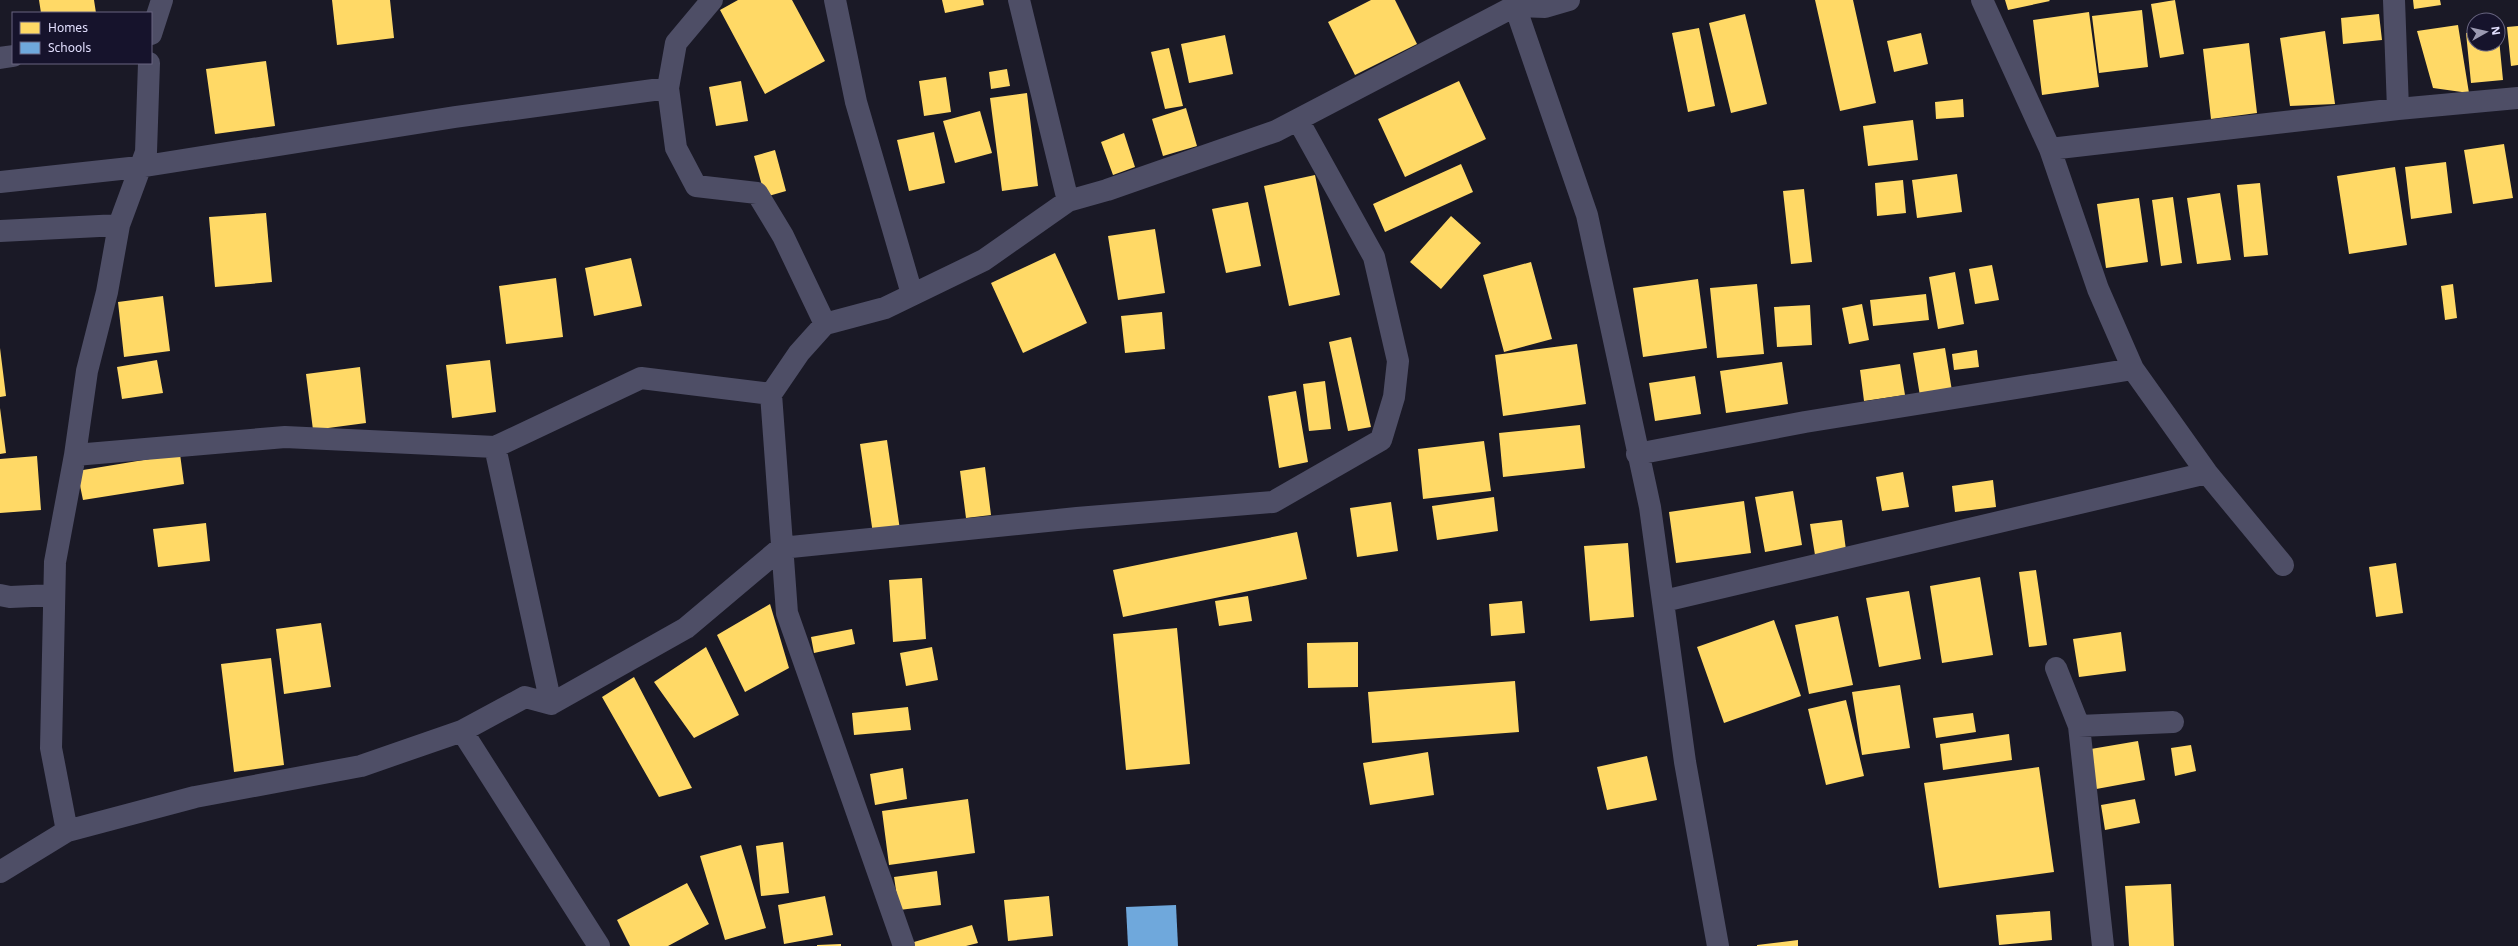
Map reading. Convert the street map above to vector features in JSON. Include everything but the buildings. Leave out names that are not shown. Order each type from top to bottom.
[{"type":"street","points":[[152,31],[162,0]]},
{"type":"street","points":[[712,0],[676,43],[668,88],[676,148],[696,186],[757,193],[783,236],[825,324]]},
{"type":"street","points":[[835,0],[856,102],[912,294]]},
{"type":"street","points":[[1019,0],[1068,201]]},
{"type":"street","points":[[904,946],[787,613],[781,548],[771,394],[799,353],[825,324],[885,308],[984,260],[1068,201],[1107,190],[1276,132],[1515,6],[1568,0]]},
{"type":"street","points":[[1982,0],[2050,149],[2098,289],[2133,369],[2208,473],[2283,565]]},
{"type":"street","points":[[2394,0],[2398,109]]},
{"type":"street","points":[[1515,6],[1587,215],[1637,454],[1650,507],[1685,762],[1718,946]]},
{"type":"street","points":[[0,58],[12,56]]},
{"type":"street","points":[[67,831],[52,748],[54,562],[75,455],[87,371],[107,292],[119,225],[139,167],[146,152],[149,64]]},
{"type":"street","points":[[0,182],[139,167],[455,117],[668,88]]},
{"type":"street","points":[[2050,149],[2398,109],[2518,98]]},
{"type":"street","points":[[0,872],[67,831],[195,797],[361,766],[462,731],[526,697],[551,704],[686,628],[781,548],[1077,518],[1273,502],[1381,440],[1394,397],[1398,361],[1374,257],[1298,120]]},
{"type":"street","points":[[0,231],[119,225]]},
{"type":"street","points":[[1637,454],[1805,422],[2133,369]]},
{"type":"street","points":[[75,455],[285,437],[495,447],[641,378],[771,394]]},
{"type":"street","points":[[495,447],[551,704]]},
{"type":"street","points":[[1664,601],[2208,473]]},
{"type":"street","points":[[0,595],[10,597],[54,596]]},
{"type":"street","points":[[2056,668],[2079,726],[2103,946]]},
{"type":"street","points":[[2079,726],[2173,722]]},
{"type":"street","points":[[462,731],[599,946]]}]
